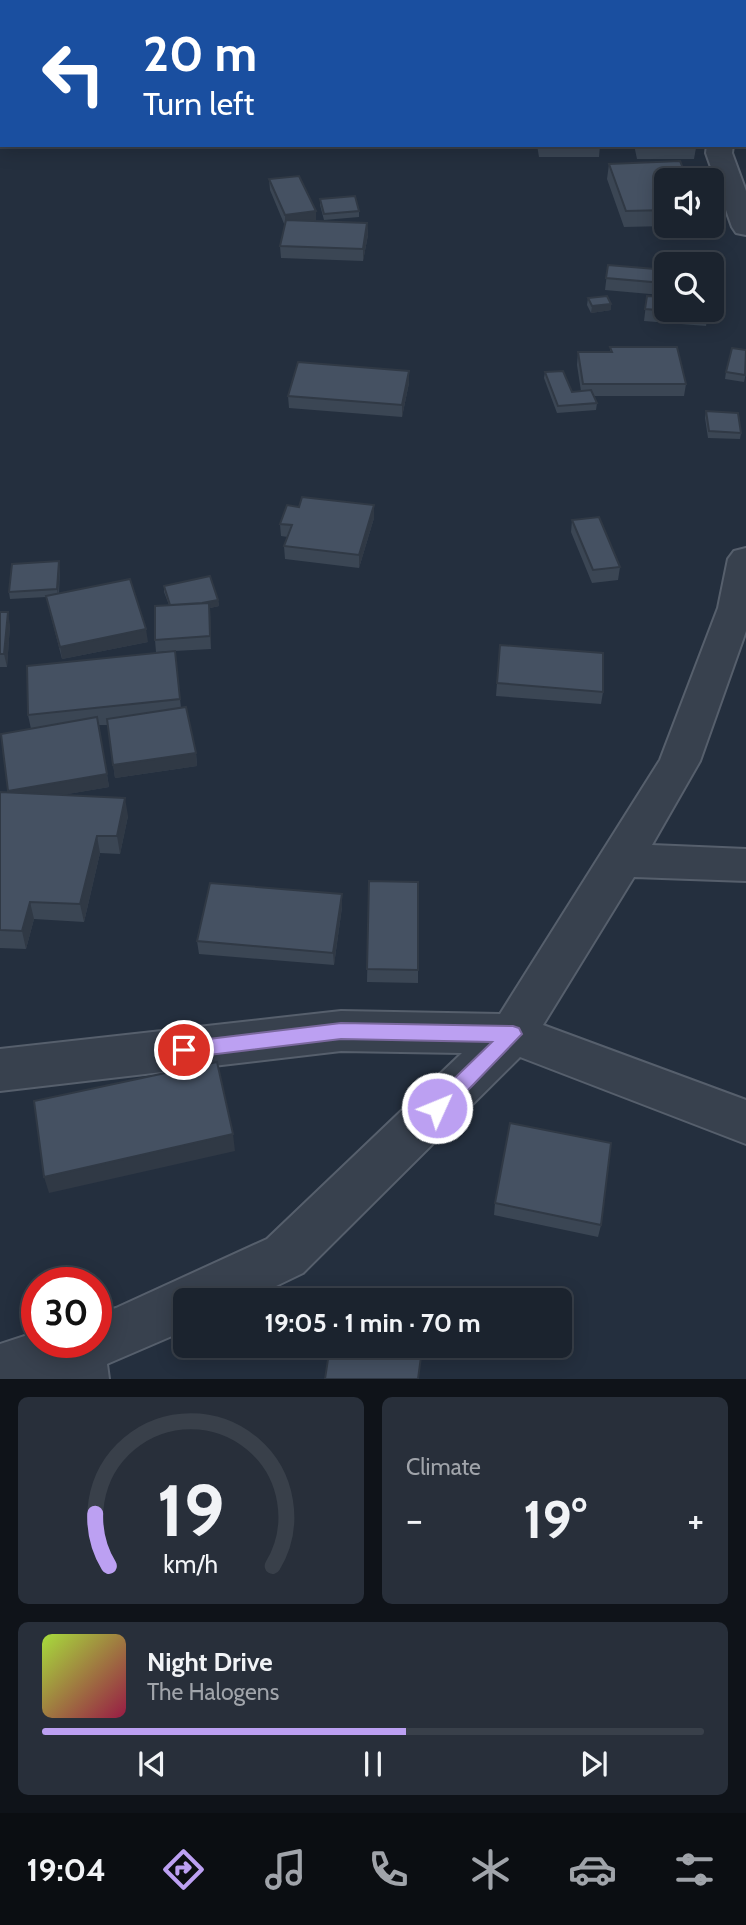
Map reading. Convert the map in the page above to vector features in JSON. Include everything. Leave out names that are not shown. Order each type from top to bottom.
[{"type":"street","points":[[720,147],[719,153],[746,227]]},
{"type":"street","points":[[217,1288],[285,1256],[513,1034],[622,860],[680,761],[736,608],[746,559]]},
{"type":"street","points":[[622,860],[746,865]]},
{"type":"street","points":[[0,1070],[341,1031],[513,1034],[746,1122]]},
{"type":"street","points":[[112,1338],[173,1309]]},
{"type":"street","points":[[0,1371],[59,1358]]},
{"type":"building","points":[[639,147],[696,148],[639,148]]},
{"type":"building","points":[[680,161],[683,168],[654,168],[654,210],[626,211],[609,164]]},
{"type":"building","points":[[299,176],[316,211],[285,215],[269,179]]},
{"type":"building","points":[[355,196],[359,211],[324,214],[320,199]]},
{"type":"building","points":[[286,220],[367,223],[363,249],[280,246]]},
{"type":"building","points":[[608,265],[654,269],[654,282],[606,278]]},
{"type":"building","points":[[607,296],[611,304],[592,306],[588,298]]},
{"type":"building","points":[[647,296],[654,296],[654,310],[645,309]]},
{"type":"building","points":[[610,347],[677,347],[686,384],[583,384],[578,352],[612,352]]},
{"type":"building","points":[[732,348],[746,350],[745,375],[726,372]]},
{"type":"building","points":[[298,362],[409,371],[402,405],[288,396]]},
{"type":"building","points":[[563,371],[572,392],[591,390],[597,403],[558,406],[545,372]]},
{"type":"building","points":[[706,411],[738,413],[741,433],[709,431]]},
{"type":"building","points":[[302,497],[374,505],[359,555],[284,546],[292,525],[280,524],[287,505],[299,507]]},
{"type":"building","points":[[599,517],[620,567],[593,570],[572,520]]},
{"type":"building","points":[[59,561],[57,589],[9,592],[12,564]]},
{"type":"building","points":[[210,576],[218,600],[170,605],[164,586]]},
{"type":"building","points":[[130,579],[146,629],[60,647],[46,596]]},
{"type":"building","points":[[209,603],[210,636],[155,640],[155,606]]},
{"type":"building","points":[[0,612],[8,612],[4,654],[0,654]]},
{"type":"building","points":[[500,645],[603,653],[603,692],[497,683]]},
{"type":"building","points":[[175,651],[180,699],[28,715],[27,666]]},
{"type":"building","points":[[186,707],[196,753],[113,765],[107,719]]},
{"type":"building","points":[[97,717],[107,774],[8,791],[1,734]]},
{"type":"building","points":[[0,792],[125,798],[117,836],[97,836],[80,904],[30,902],[22,931],[0,930]]},
{"type":"building","points":[[369,881],[418,882],[418,970],[367,969]]},
{"type":"building","points":[[210,883],[342,894],[333,953],[197,941]]},
{"type":"building","points":[[217,1062],[233,1134],[44,1177],[34,1101]]},
{"type":"building","points":[[510,1123],[611,1143],[601,1225],[495,1203]]},
{"type":"building","points":[[328,1358],[421,1358],[418,1379],[325,1379]]},
{"type":"route","points":[[184,1050],[341,1031],[513,1034],[437,1108]]}]
